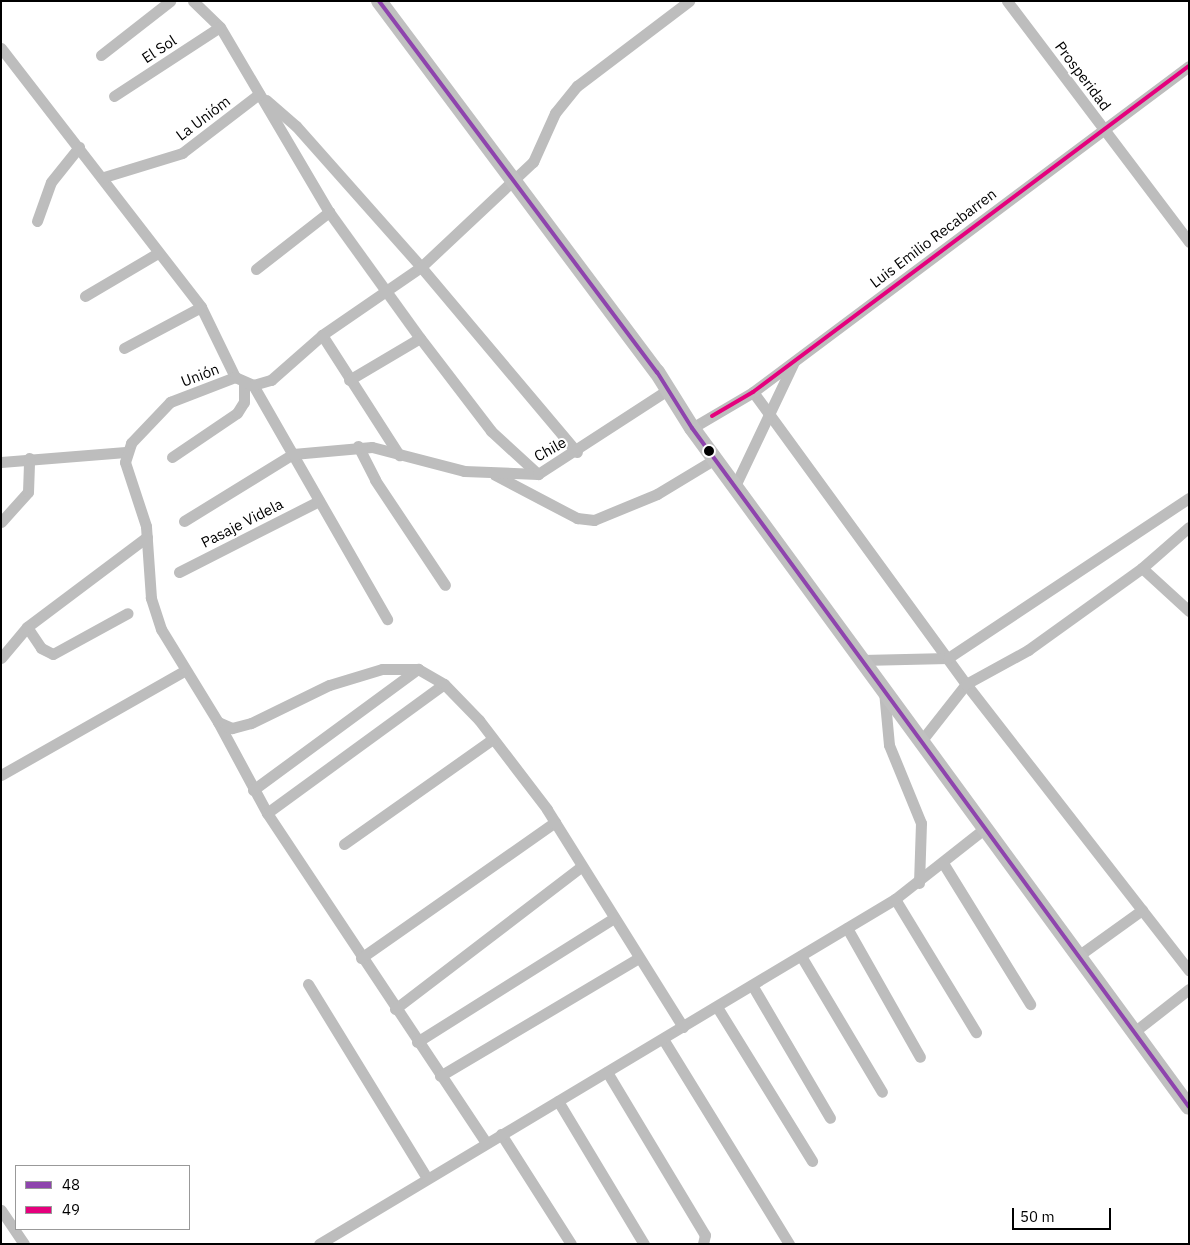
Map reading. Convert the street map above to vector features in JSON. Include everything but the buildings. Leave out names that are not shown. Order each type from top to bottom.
[{"type":"main road","points":[[379,1],[511,182],[669,389],[692,428],[1189,1107]]},
{"type":"street","points":[[101,55],[170,1]]},
{"type":"street","points":[[193,1],[220,27],[328,212],[491,431],[538,474]]},
{"type":"street","name":"Unión","points":[[126,452],[170,402],[244,382],[271,380],[322,335],[421,267],[533,162],[555,113],[577,86],[689,1]]},
{"type":"street","name":"Prosperidad","points":[[1007,1],[1189,242]]},
{"type":"street","name":"El Sol","points":[[114,96],[220,27]]},
{"type":"street","points":[[1,48],[104,177],[158,253],[201,307],[244,382],[293,454],[318,501],[387,619]]},
{"type":"street","name":"Luis Emilio Recabarren","points":[[692,428],[753,392],[1189,66]]},
{"type":"street","points":[[259,94],[296,126],[421,267],[577,452]]},
{"type":"street","name":"La Unióm","points":[[104,177],[182,153],[259,94]]},
{"type":"street","points":[[37,221],[51,182],[79,146]]},
{"type":"street","points":[[256,269],[328,212]]},
{"type":"street","points":[[85,296],[158,253]]},
{"type":"street","points":[[124,348],[201,307]]},
{"type":"street","points":[[322,335],[349,380],[399,455]]},
{"type":"street","points":[[349,380],[420,338]]},
{"type":"street","points":[[735,486],[794,360]]},
{"type":"street","points":[[172,458],[237,413],[244,402],[244,382]]},
{"type":"street","name":"Chile","points":[[293,454],[358,446],[372,447],[399,455],[494,474],[538,474],[577,452],[669,389]]},
{"type":"street","points":[[753,392],[966,684],[1189,970]]},
{"type":"street","points":[[358,446],[445,585]]},
{"type":"street","points":[[1,462],[29,458],[126,452],[146,537],[151,598],[184,671],[218,722],[267,813],[360,958],[486,1143]]},
{"type":"street","points":[[184,521],[293,454]]},
{"type":"street","points":[[1,522],[28,492],[29,458]]},
{"type":"street","points":[[494,474],[577,518],[594,520],[656,494],[715,459]]},
{"type":"street","points":[[862,660],[948,658],[1189,498]]},
{"type":"street","name":"Pasaje Videla","points":[[179,572],[318,501]]},
{"type":"street","points":[[922,740],[966,684],[1028,650],[1142,568],[1189,527]]},
{"type":"street","points":[[1,658],[27,627],[146,537]]},
{"type":"street","points":[[1142,568],[1189,612]]},
{"type":"street","points":[[27,627],[41,648],[53,654],[128,613]]},
{"type":"street","points":[[218,722],[232,728],[329,685],[382,669],[418,669],[444,684],[493,738],[555,822],[637,959],[683,1027]]},
{"type":"street","points":[[253,790],[418,669]]},
{"type":"street","points":[[1,775],[184,671]]},
{"type":"street","points":[[267,813],[444,684]]},
{"type":"street","points":[[884,690],[889,745],[921,823],[919,883]]},
{"type":"street","points":[[344,844],[493,738]]},
{"type":"street","points":[[360,958],[555,822]]},
{"type":"street","points":[[319,1244],[895,899],[919,883],[984,829]]},
{"type":"street","points":[[943,863],[1030,1004]]},
{"type":"street","points":[[394,1009],[581,867]]},
{"type":"street","points":[[895,899],[976,1032]]},
{"type":"street","points":[[1078,956],[1142,910]]},
{"type":"street","points":[[417,1042],[614,918]]},
{"type":"street","points":[[847,928],[920,1057]]},
{"type":"street","points":[[801,956],[882,1092]]},
{"type":"street","points":[[440,1076],[637,959]]},
{"type":"street","points":[[308,984],[428,1178]]},
{"type":"street","points":[[752,985],[830,1118]]},
{"type":"street","points":[[1134,1032],[1189,989]]},
{"type":"street","points":[[717,1006],[812,1161]]},
{"type":"street","points":[[663,1039],[788,1243]]},
{"type":"street","points":[[607,1072],[705,1235],[703,1244]]},
{"type":"street","points":[[558,1101],[644,1244]]},
{"type":"street","points":[[501,1134],[571,1244]]},
{"type":"street","points":[[1,1210],[24,1244]]},
{"type":"transit line","name":"48","points":[[379,1],[657,372],[692,428],[1189,1107]]},
{"type":"transit line","name":"49","points":[[712,416],[753,392],[1189,66]]}]
